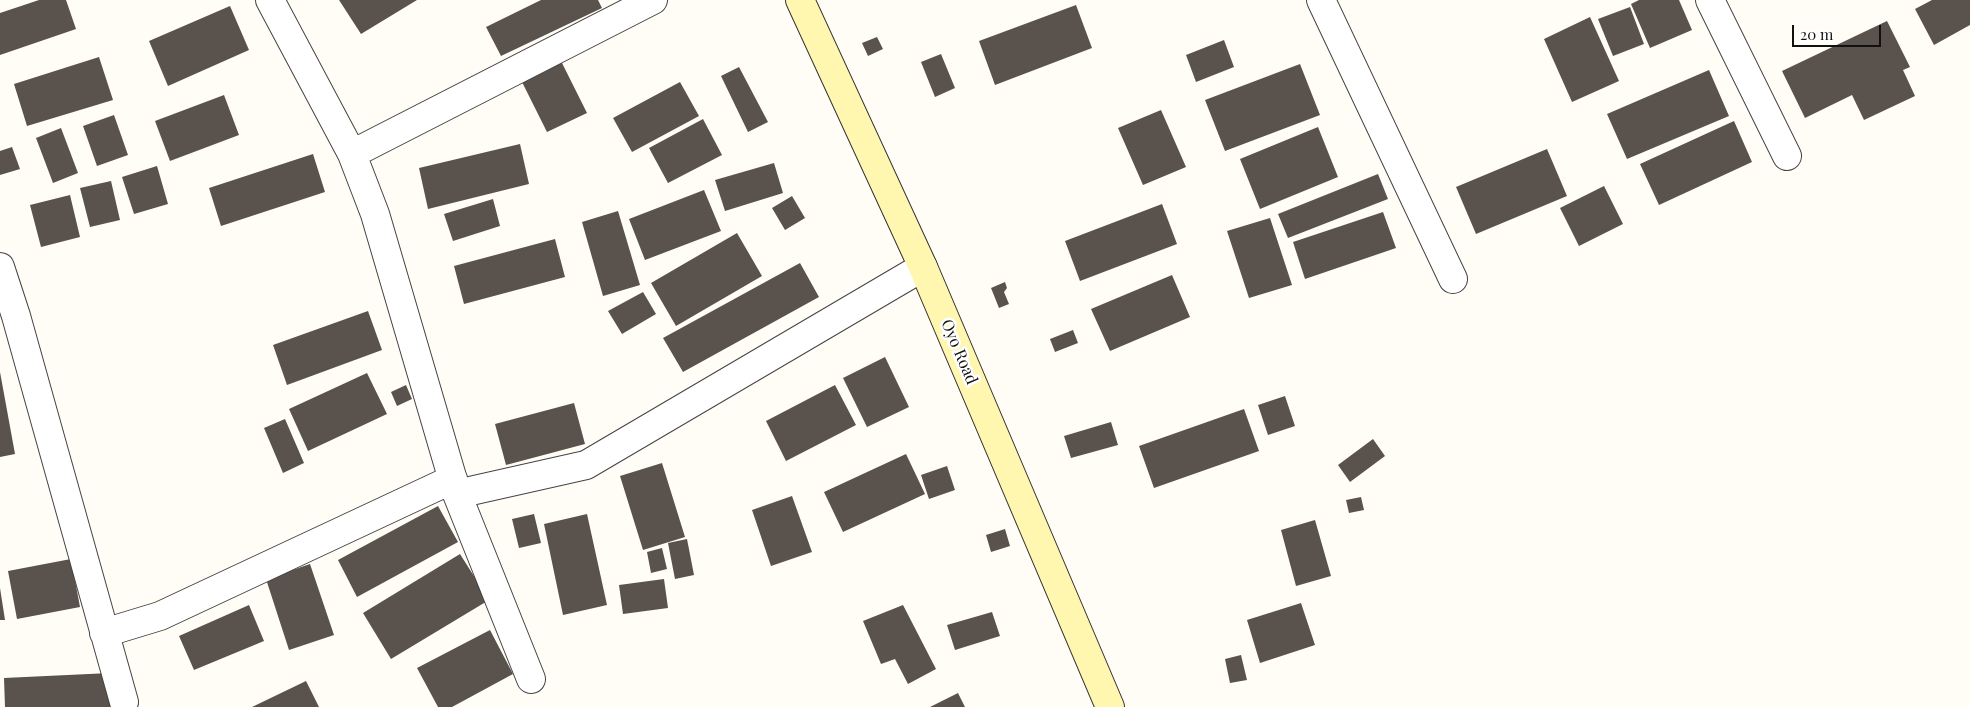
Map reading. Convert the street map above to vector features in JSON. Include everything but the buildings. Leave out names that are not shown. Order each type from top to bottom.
[{"type":"street","points":[[270,0],[352,154],[375,214],[455,487],[531,678]]},
{"type":"street","points":[[352,154],[653,0]]},
{"type":"street","name":"Oyo Road","points":[[800,0],[923,267],[1110,707]]},
{"type":"street","points":[[1321,0],[1453,279]]},
{"type":"street","points":[[1710,0],[1787,156]]},
{"type":"street","points":[[0,267],[8,316],[124,702]]},
{"type":"street","points":[[104,634],[160,616],[455,487],[586,465],[923,267]]}]
